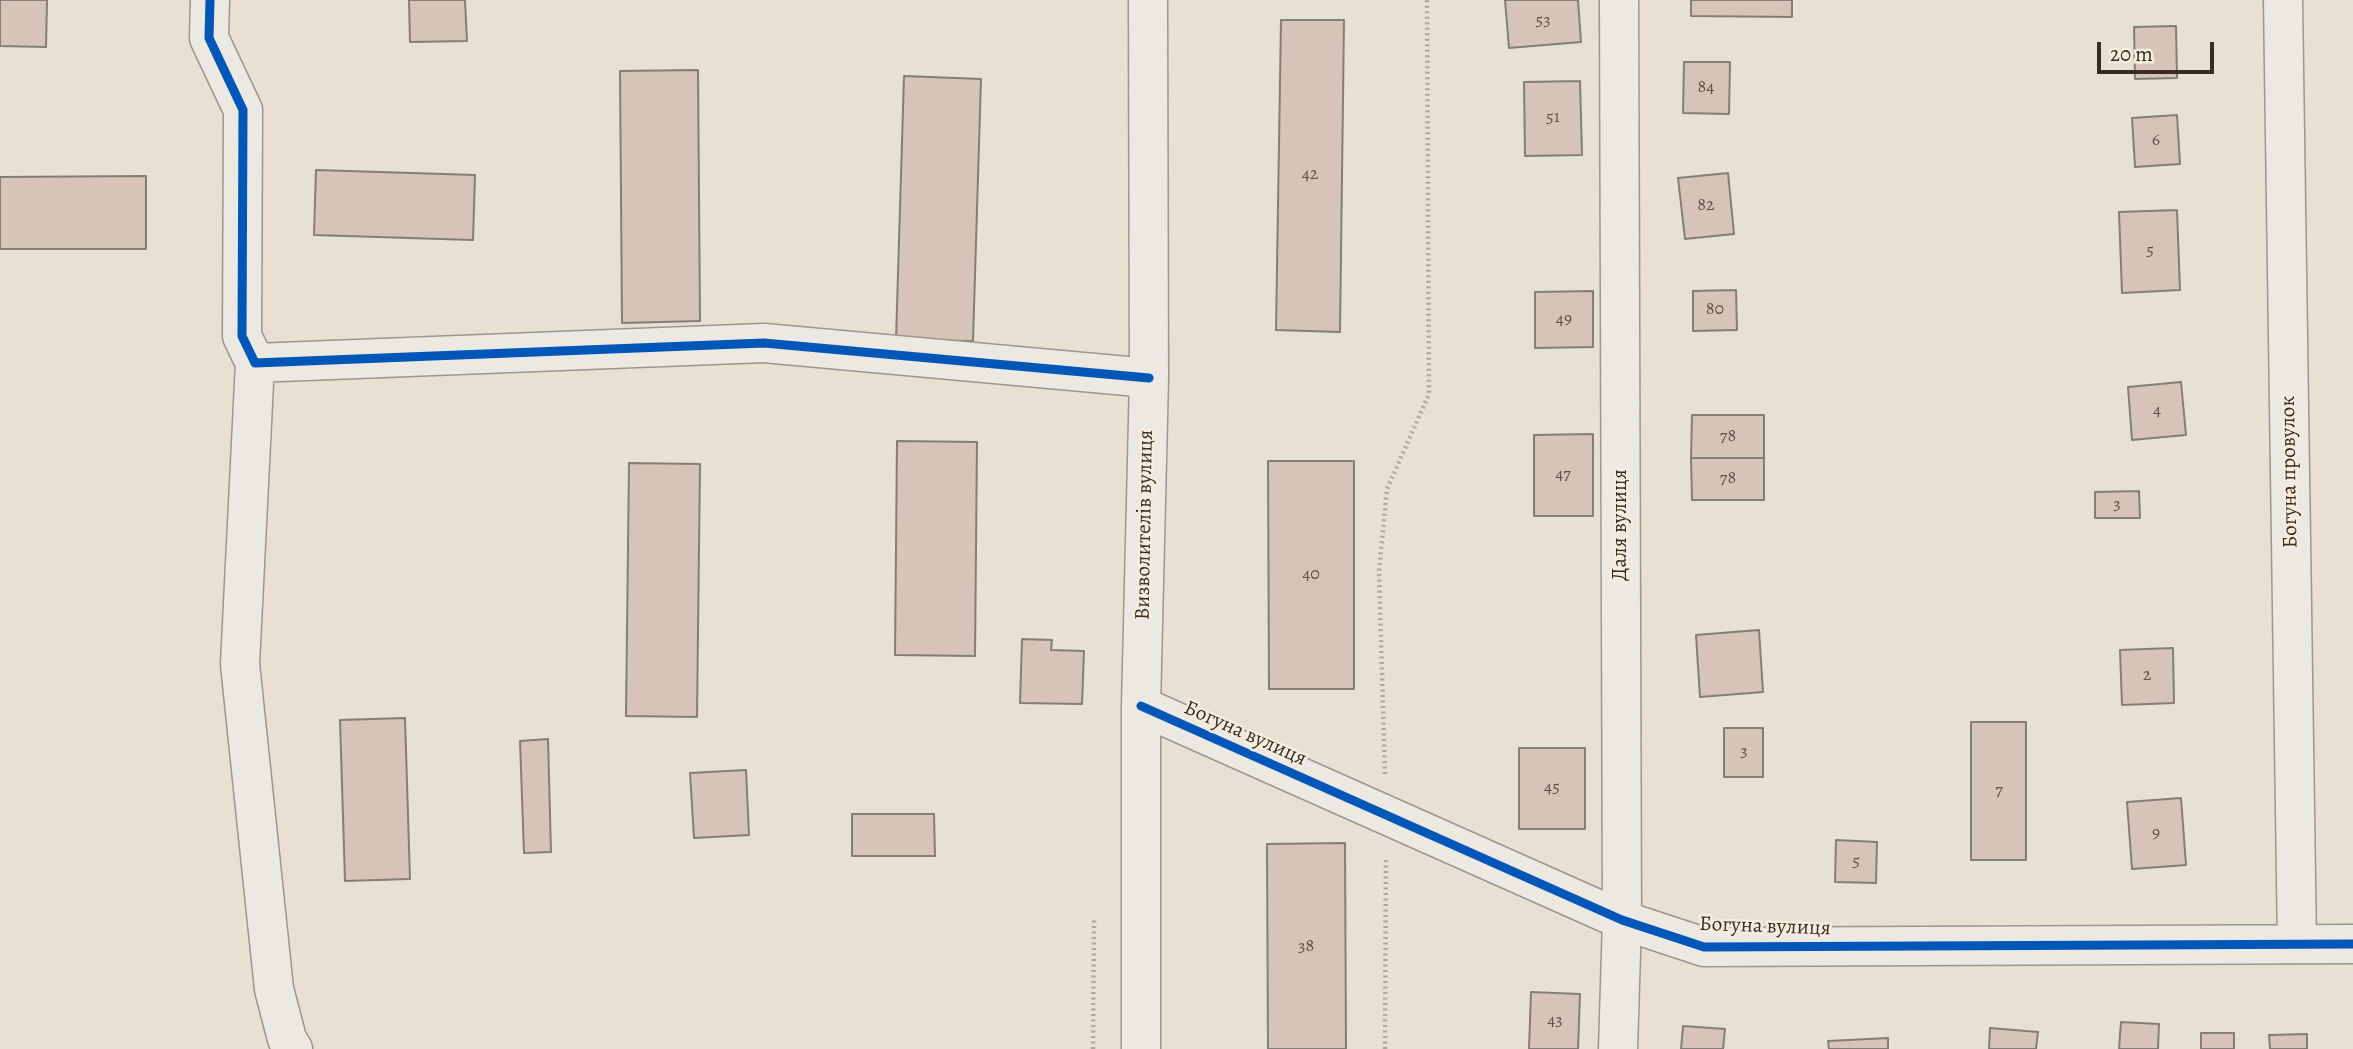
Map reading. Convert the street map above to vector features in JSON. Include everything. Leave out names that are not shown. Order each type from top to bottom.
[{"type":"street","points":[[211,0],[209,38],[243,110],[242,336],[255,363],[240,664],[274,989],[287,1039],[293,1049]]},
{"type":"street","name":"Визволителів вулиця","points":[[1141,1049],[1141,706],[1149,377],[1147,0]]},
{"type":"street","name":"Даля вулиця","points":[[1618,1049],[1622,920],[1619,0]]},
{"type":"street","name":"Богуна провулок","points":[[2283,0],[2297,944]]},
{"type":"street","points":[[255,363],[764,343],[1149,377]]},
{"type":"street","name":"Богуна вулиця","points":[[1141,706],[1622,920],[1704,947],[2353,944]]},
{"type":"path","points":[[1385,1049],[1387,817],[1379,572],[1387,489],[1429,394],[1427,0]]},
{"type":"path","points":[[1093,1049],[1094,920]]},
{"type":"building","points":[[0,0],[47,0],[46,47],[0,46]]},
{"type":"building","points":[[409,0],[465,0],[467,41],[410,42]]},
{"type":"building","points":[[1505,0],[1578,0],[1581,42],[1509,48]]},
{"type":"building","points":[[1691,0],[1792,0],[1792,17],[1691,16]]},
{"type":"building","points":[[1281,20],[1344,20],[1340,332],[1276,330]]},
{"type":"building","points":[[2176,26],[2177,78],[2135,79],[2134,27]]},
{"type":"building","points":[[1684,62],[1730,62],[1729,114],[1683,113]]},
{"type":"building","points":[[698,70],[700,321],[622,323],[620,71]]},
{"type":"building","points":[[904,76],[981,79],[973,341],[896,340]]},
{"type":"building","points":[[1580,81],[1582,155],[1525,156],[1524,82]]},
{"type":"building","points":[[2177,115],[2180,164],[2135,167],[2132,118]]},
{"type":"building","points":[[316,170],[475,175],[473,240],[314,235]]},
{"type":"building","points":[[1728,173],[1734,234],[1685,239],[1678,178]]},
{"type":"building","points":[[146,176],[146,249],[0,249],[0,177]]},
{"type":"building","points":[[2177,210],[2180,290],[2122,293],[2119,212]]},
{"type":"building","points":[[1736,290],[1737,330],[1693,331],[1693,291]]},
{"type":"building","points":[[1593,291],[1593,347],[1535,348],[1535,292]]},
{"type":"building","points":[[2181,382],[2186,435],[2132,440],[2128,387]]},
{"type":"building","points":[[1692,415],[1764,415],[1764,458],[1691,458]]},
{"type":"building","points":[[1593,434],[1593,516],[1534,516],[1534,435]]},
{"type":"building","points":[[897,441],[977,442],[975,656],[895,655]]},
{"type":"building","points":[[1691,458],[1764,458],[1764,500],[1692,500]]},
{"type":"building","points":[[1268,461],[1354,461],[1354,689],[1269,689]]},
{"type":"building","points":[[629,463],[700,464],[697,717],[626,716]]},
{"type":"building","points":[[2139,491],[2140,518],[2095,518],[2095,492]]},
{"type":"building","points":[[1759,630],[1763,692],[1700,697],[1696,635]]},
{"type":"building","points":[[1022,639],[1052,640],[1051,650],[1084,651],[1082,704],[1020,703]]},
{"type":"building","points":[[2173,648],[2174,703],[2122,705],[2120,650]]},
{"type":"building","points":[[405,718],[410,879],[345,881],[340,720]]},
{"type":"building","points":[[1971,722],[2026,722],[2026,860],[1971,860]]},
{"type":"building","points":[[1724,728],[1763,728],[1763,777],[1724,777]]},
{"type":"building","points":[[548,739],[551,852],[524,853],[520,741]]},
{"type":"building","points":[[1519,748],[1585,748],[1585,829],[1519,829]]},
{"type":"building","points":[[746,770],[749,835],[694,838],[690,773]]},
{"type":"building","points":[[2181,798],[2186,865],[2132,869],[2127,802]]},
{"type":"building","points":[[852,814],[934,814],[935,856],[852,856]]},
{"type":"building","points":[[1836,840],[1877,842],[1876,883],[1835,882]]},
{"type":"building","points":[[1345,843],[1346,1049],[1268,1049],[1267,844]]},
{"type":"building","points":[[1531,992],[1580,994],[1578,1049],[1529,1049]]},
{"type":"building","points":[[2121,1022],[2159,1024],[2158,1049],[2119,1049]]},
{"type":"building","points":[[1683,1026],[1725,1029],[1723,1049],[1681,1049]]},
{"type":"building","points":[[1990,1028],[2038,1032],[2036,1049],[1989,1049]]},
{"type":"building","points":[[2201,1033],[2234,1033],[2234,1049],[2201,1049]]},
{"type":"building","points":[[2307,1034],[2307,1049],[2270,1049],[2269,1035]]},
{"type":"building","points":[[1888,1038],[1888,1049],[1829,1049],[1828,1041]]},
{"type":"cycle path","points":[[210,0],[209,38],[243,110],[242,336],[255,363],[764,343],[1149,378]]},
{"type":"cycle path","points":[[1141,706],[1622,920],[1704,947],[2353,944]]}]
